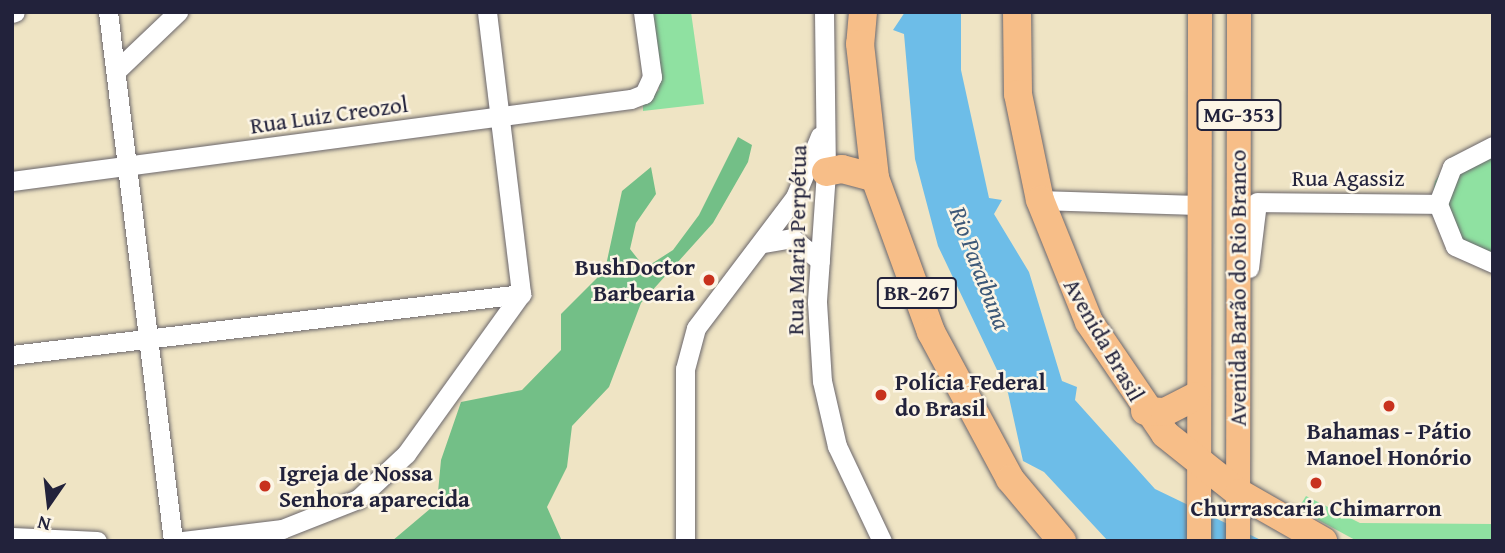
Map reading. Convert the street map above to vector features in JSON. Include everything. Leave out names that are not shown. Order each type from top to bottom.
[{"type":"highway","name":"BR-267","points":[[863,12],[875,178],[931,331],[979,426],[1010,479],[1062,541]]},
{"type":"highway","name":"Avenida Brasil","points":[[1017,12],[1018,94],[1040,200],[1089,322],[1145,411],[1198,474],[1239,493],[1322,541]]},
{"type":"highway","points":[[826,172],[842,169],[875,178]]},
{"type":"highway","points":[[1145,411],[1165,412],[1195,397]]},
{"type":"main road","name":"Avenida Barão do Rio Branco","points":[[1199,541],[1195,397],[1200,12]]},
{"type":"main road","name":"Avenida Barão do Rio Branco","points":[[1238,531],[1235,337],[1239,12]]},
{"type":"street","points":[[108,12],[173,541]]},
{"type":"street","points":[[116,71],[178,12]]},
{"type":"street","points":[[183,541],[282,529],[358,499],[406,454],[521,294],[487,12]]},
{"type":"street","name":"Rua Luiz Creozol","points":[[12,181],[631,99],[649,87],[643,12]]},
{"type":"street","name":"Rua Maria Perpétua","points":[[824,12],[826,172],[820,261],[819,340],[833,431],[881,541]]},
{"type":"street","points":[[685,541],[688,359],[696,328],[764,243],[795,197],[824,125]]},
{"type":"street","points":[[1493,146],[1452,167],[1438,204],[1455,246],[1493,263]]},
{"type":"street","points":[[795,197],[807,209],[824,205]]},
{"type":"street","points":[[1040,200],[1196,205]]},
{"type":"street","name":"Rua Agassiz","points":[[1235,337],[1247,307],[1257,202],[1438,204]]},
{"type":"street","points":[[764,243],[792,238],[820,261]]},
{"type":"street","points":[[12,355],[521,294]]},
{"type":"street","points":[[12,537],[97,541]]},
{"type":"green space","points":[[652,12],[691,12],[704,104],[643,111],[643,102],[659,90]]},
{"type":"green space","points":[[738,137],[752,145],[748,162],[713,223],[641,303],[609,387],[572,426],[567,467],[547,507],[562,541],[392,541],[437,503],[441,460],[461,402],[522,390],[561,350],[561,314],[605,270],[622,191],[651,167],[656,194],[636,223],[630,249],[645,268],[673,250],[699,215]]},
{"type":"green space","points":[[1493,141],[1493,266],[1447,244],[1431,202],[1435,181],[1453,156]]},
{"type":"green space","points":[[1306,496],[1360,523],[1493,524],[1493,541],[1357,541],[1298,509]]},
{"type":"water","name":"Rio Paraibuna","points":[[905,12],[961,12],[961,70],[989,198],[1002,200],[994,214],[1029,272],[1062,381],[1077,387],[1075,400],[1155,489],[1263,541],[1108,541],[1044,472],[1023,461],[1008,393],[938,246],[915,159],[904,34],[893,30]]},
{"type":"place","name":"BushDoctor Barbearia","points":[[709,280]]},
{"type":"place","name":"Polícia Federal do Brasil","points":[[881,395]]},
{"type":"place","name":"Bahamas - Pátio Manoel Honório","points":[[1389,406]]},
{"type":"place","name":"Churrascaria Chimarron","points":[[1316,483]]},
{"type":"place","name":"Igreja de Nossa Senhora aparecida","points":[[265,486]]}]
